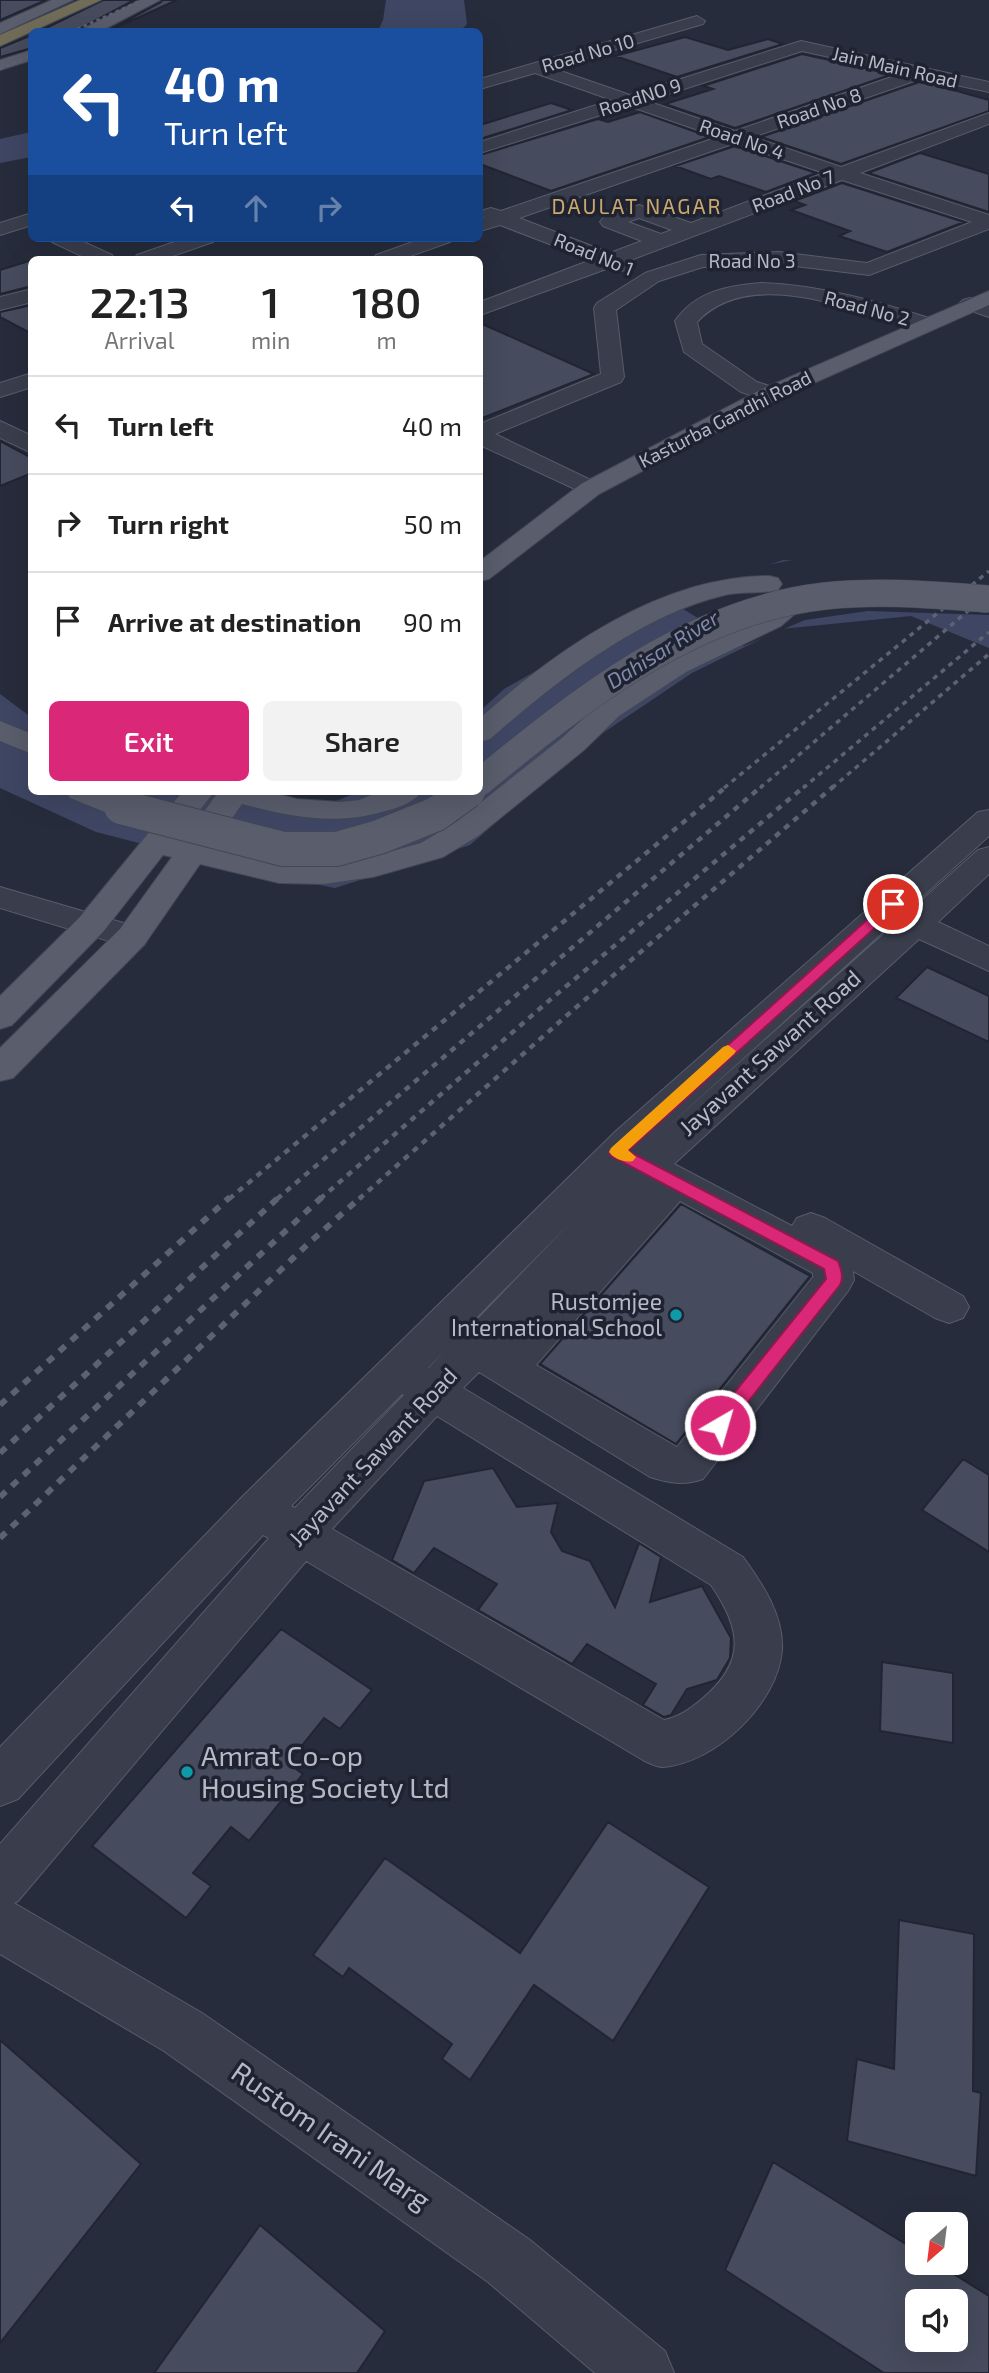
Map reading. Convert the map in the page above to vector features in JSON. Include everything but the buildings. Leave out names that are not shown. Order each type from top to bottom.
[{"type":"highway","points":[[44,28],[93,0]]},
{"type":"highway","points":[[65,28],[125,0]]},
{"type":"highway","points":[[5,50],[28,37]]},
{"type":"highway","points":[[5,50],[28,44]]},
{"type":"main road","points":[[0,29],[65,0]]},
{"type":"main road","points":[[93,28],[152,0]]},
{"type":"main road","points":[[0,65],[28,56]]},
{"type":"main road","name":"Kasturba Gandhi Road","points":[[542,495],[563,478],[913,320],[989,282]]},
{"type":"main road","name":"Kasturba Gandhi Road","points":[[913,320],[983,304]]},
{"type":"main road","name":"Kasturba Gandhi Road","points":[[483,569],[590,489],[759,390]]},
{"type":"main road","points":[[483,730],[509,706],[568,663],[668,606],[718,588],[897,571],[989,578]]},
{"type":"main road","points":[[483,756],[594,673],[673,622],[769,584]]},
{"type":"main road","points":[[483,780],[545,728],[644,662],[729,619],[798,600],[870,592],[989,599]]},
{"type":"main road","points":[[155,843],[279,873],[324,874],[373,867],[432,850],[478,821],[573,744],[609,710],[676,666],[771,620],[798,600]]},
{"type":"main road","points":[[0,730],[28,743]]},
{"type":"main road","points":[[0,755],[28,767]]},
{"type":"main road","points":[[91,795],[121,807],[271,846],[337,849],[379,837],[436,814],[462,795]]},
{"type":"main road","points":[[165,795],[278,824],[343,823],[387,815],[429,795]]},
{"type":"main road","points":[[0,1017],[91,925],[118,888],[196,795]]},
{"type":"main road","points":[[0,1069],[132,937],[230,795]]},
{"type":"main road","points":[[249,795],[322,813],[348,812],[398,795]]},
{"type":"street","name":"Road No 10","points":[[483,83],[697,22]]},
{"type":"street","name":"Jain Main Road","points":[[801,46],[989,87]]},
{"type":"street","name":"RoadNO 9","points":[[483,147],[801,46]]},
{"type":"street","points":[[857,59],[893,46]]},
{"type":"street","name":"Road No 4","points":[[535,68],[989,221]]},
{"type":"street","name":"Road No 8","points":[[483,224],[920,73]]},
{"type":"street","name":"Road No 7","points":[[656,240],[989,118]]},
{"type":"street","name":"Road No 1","points":[[483,210],[709,300]]},
{"type":"street","points":[[656,240],[610,222],[639,211],[688,228]]},
{"type":"street","name":"Road No 3","points":[[483,433],[614,377],[607,344],[605,309],[652,277],[701,261],[714,260],[779,258],[870,269],[989,221]]},
{"type":"street","points":[[0,229],[28,222]]},
{"type":"street","points":[[488,300],[609,260],[656,240]]},
{"type":"street","points":[[68,242],[98,256]]},
{"type":"street","points":[[155,256],[195,242]]},
{"type":"street","points":[[392,256],[432,242]]},
{"type":"street","name":"Road No 2","points":[[709,300],[755,290],[828,294],[913,320]]},
{"type":"street","points":[[0,304],[28,296]]},
{"type":"street","points":[[709,300],[686,321],[692,347],[759,390]]},
{"type":"street","points":[[0,390],[28,381]]},
{"type":"street","points":[[0,428],[28,444]]},
{"type":"street","points":[[483,436],[563,478],[590,489]]},
{"type":"street","name":"Jayavant Sawant Road","points":[[0,1782],[259,1509],[416,1381],[492,1358],[652,1161],[989,819]]},
{"type":"street","name":"Jayavant Sawant Road","points":[[0,1883],[300,1534],[416,1381],[440,1328],[652,1161],[989,857]]},
{"type":"street","points":[[0,897],[132,937]]},
{"type":"street","points":[[915,924],[989,960]]},
{"type":"street","points":[[652,1161],[949,1307]]},
{"type":"street","points":[[440,1328],[666,1464],[687,1466],[834,1280],[832,1265],[817,1255],[652,1161]]},
{"type":"street","points":[[259,1509],[660,1744],[687,1740],[734,1705],[748,1683],[758,1655],[756,1623],[745,1593],[727,1571],[416,1381]]},
{"type":"street","name":"Rustom Irani Marg","points":[[0,1924],[183,2032],[509,2261],[643,2373]]},
{"type":"water","points":[[386,0],[464,0],[467,24],[463,28],[379,28]]},
{"type":"water","points":[[28,133],[28,158],[0,163],[0,139]]},
{"type":"water","name":"Dahisar River","points":[[783,560],[961,569],[989,577],[989,648],[911,616],[781,629],[692,673],[588,743],[470,845],[335,888],[244,870],[96,832],[0,788],[0,694],[28,715],[28,795],[274,795],[321,807],[351,795],[483,795],[483,708],[504,689],[658,602]]},
{"type":"pier","points":[[804,558],[961,565],[989,574],[989,615],[868,611],[805,620],[744,646],[665,598],[750,568]]},
{"type":"railway","points":[[80,28],[142,0]]},
{"type":"railway","points":[[0,69],[28,57]]},
{"type":"railway","points":[[724,788],[989,571]]},
{"type":"railway","points":[[760,788],[989,593]]},
{"type":"railway","points":[[803,788],[989,632]]},
{"type":"railway","points":[[832,788],[989,654]]},
{"type":"railway","points":[[229,1199],[727,786]]},
{"type":"railway","points":[[277,1199],[762,786]]},
{"type":"railway","points":[[320,1199],[551,999],[805,786]]},
{"type":"railway","points":[[359,1199],[573,1010],[834,786]]},
{"type":"railway","points":[[0,1405],[230,1197]]},
{"type":"railway","points":[[0,1453],[279,1197]]},
{"type":"railway","points":[[0,1497],[322,1197]]},
{"type":"railway","points":[[0,1538],[310,1242],[361,1197]]},
{"type":"slow traffic","points":[[628,1157],[617,1152],[728,1051]]},
{"type":"place","name":"Rustomjee International School","points":[[676,1315]]},
{"type":"place","name":"Amrat Co-op Housing Society Ltd","points":[[187,1772]]},
{"type":"district","name":"DAULAT NAGAR","points":[[637,207]]},
{"type":"route","points":[[720,1425],[834,1280],[832,1265],[617,1152],[893,904]]}]
